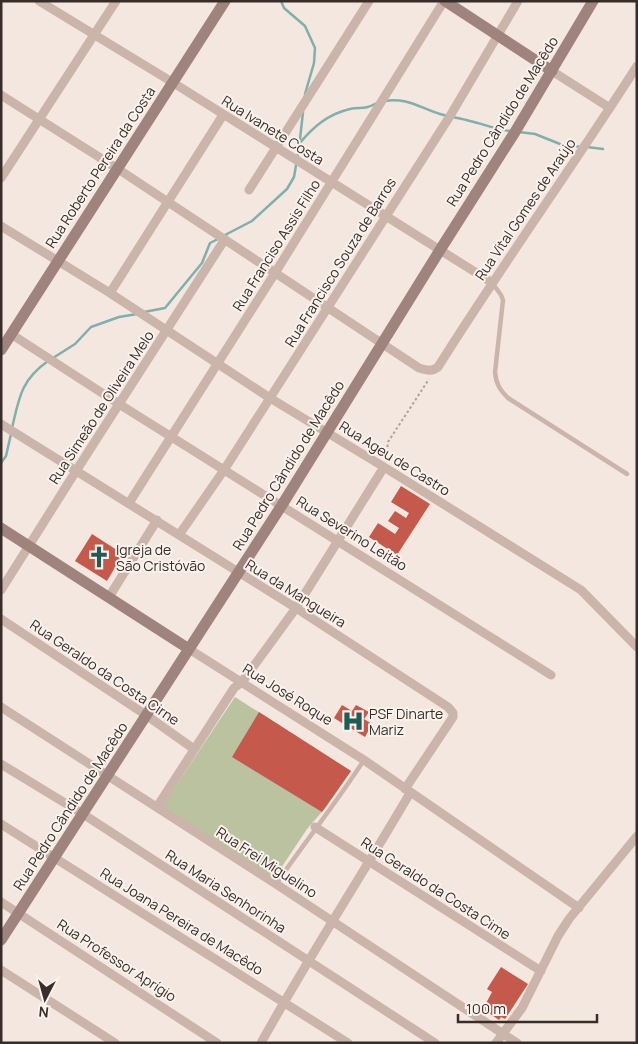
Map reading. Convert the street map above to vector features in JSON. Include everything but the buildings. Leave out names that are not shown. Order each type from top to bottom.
[{"type":"street","name":"Rua Ivanete Costa","points":[[39,1],[491,282]]},
{"type":"street","points":[[1,178],[116,1]]},
{"type":"street","name":"Rua Roberto Pereira da Costa","points":[[1,350],[225,1]]},
{"type":"street","points":[[249,190],[369,1]]},
{"type":"street","points":[[445,1],[610,108]]},
{"type":"street","name":"Rua Franciso Assis Filho","points":[[129,503],[445,1]]},
{"type":"street","name":"Rua Francisco Souza de Barros","points":[[179,534],[224,470],[450,116],[518,1]]},
{"type":"street","name":"Rua Pedro Cândido de Macêdo","points":[[1,940],[282,506],[552,71],[593,1]]},
{"type":"street","name":"Rua Vital Gomes de Araújo","points":[[438,367],[491,282],[637,66]]},
{"type":"street","points":[[1,95],[383,342],[419,368],[434,370],[438,367]]},
{"type":"street","points":[[110,293],[223,115]]},
{"type":"street","name":"Rua Ageu de Castro","points":[[1,226],[110,293],[270,398],[328,432],[581,590],[637,647]]},
{"type":"street","name":"Rua Simeão de Oliveira Melo","points":[[1,590],[224,239]]},
{"type":"street","name":"Rua Severino Leitão","points":[[11,334],[119,404],[551,675]]},
{"type":"street","name":"Rua da Mangueira","points":[[1,424],[296,608],[448,707],[453,713],[453,717],[407,791]]},
{"type":"street","points":[[157,807],[234,688],[242,682],[296,608],[384,467]]},
{"type":"street","points":[[109,597],[157,520]]},
{"type":"street","name":"Rua José Roque","points":[[1,528],[364,760],[579,908]]},
{"type":"street","name":"Rua Geraldo da Costa Cirne","points":[[1,619],[194,749]]},
{"type":"street","name":"Rua Frei Miguelino","points":[[1,707],[276,884],[517,1043]]},
{"type":"street","name":"Rua Maria Senhorinha","points":[[1,764],[83,814],[435,1043]]},
{"type":"street","points":[[262,1043],[332,921],[370,861],[407,791]]},
{"type":"street","name":"Rua Joana Pereira de Macêdo","points":[[1,824],[348,1043]]},
{"type":"street","name":"Rua Geraldo da Costa Cime","points":[[316,827],[541,971]]},
{"type":"street","points":[[496,1043],[522,1008],[558,936],[637,836]]},
{"type":"street","name":"Rua Professor Aprígio","points":[[1,902],[217,1043]]},
{"type":"street","points":[[1,970],[115,1043]]},
{"type":"lane","points":[[491,282],[503,300],[495,372],[496,382],[501,391],[508,398],[627,474]]},
{"type":"lane","points":[[276,884],[316,827],[340,798],[364,760]]},
{"type":"path","points":[[384,467],[388,442],[438,367]]},
{"type":"green space","points":[[235,697],[351,771],[327,806],[307,829],[273,880],[161,808]]},
{"type":"waterway","points":[[281,1],[284,8],[305,26],[315,48],[314,63],[305,94]]},
{"type":"waterway","points":[[384,101],[400,100],[440,114],[511,131]]},
{"type":"waterway","points":[[299,144],[315,127],[335,114],[377,103]]},
{"type":"waterway","points":[[223,236],[252,221],[287,189],[294,177],[303,112]]},
{"type":"waterway","points":[[519,132],[535,134],[560,144],[581,147]]},
{"type":"waterway","points":[[587,147],[603,149]]},
{"type":"waterway","points":[[144,312],[165,308],[202,263],[210,243],[218,239]]},
{"type":"waterway","points":[[53,358],[75,344],[91,327],[119,317],[137,314]]},
{"type":"waterway","points":[[12,428],[22,390],[32,375],[48,361]]},
{"type":"waterway","points":[[1,463],[6,456],[11,434]]},
{"type":"place","name":"Igreja de São Cristóvão","points":[[99,557]]},
{"type":"place","name":"PSF Dinarte Mariz","points":[[353,721]]}]
